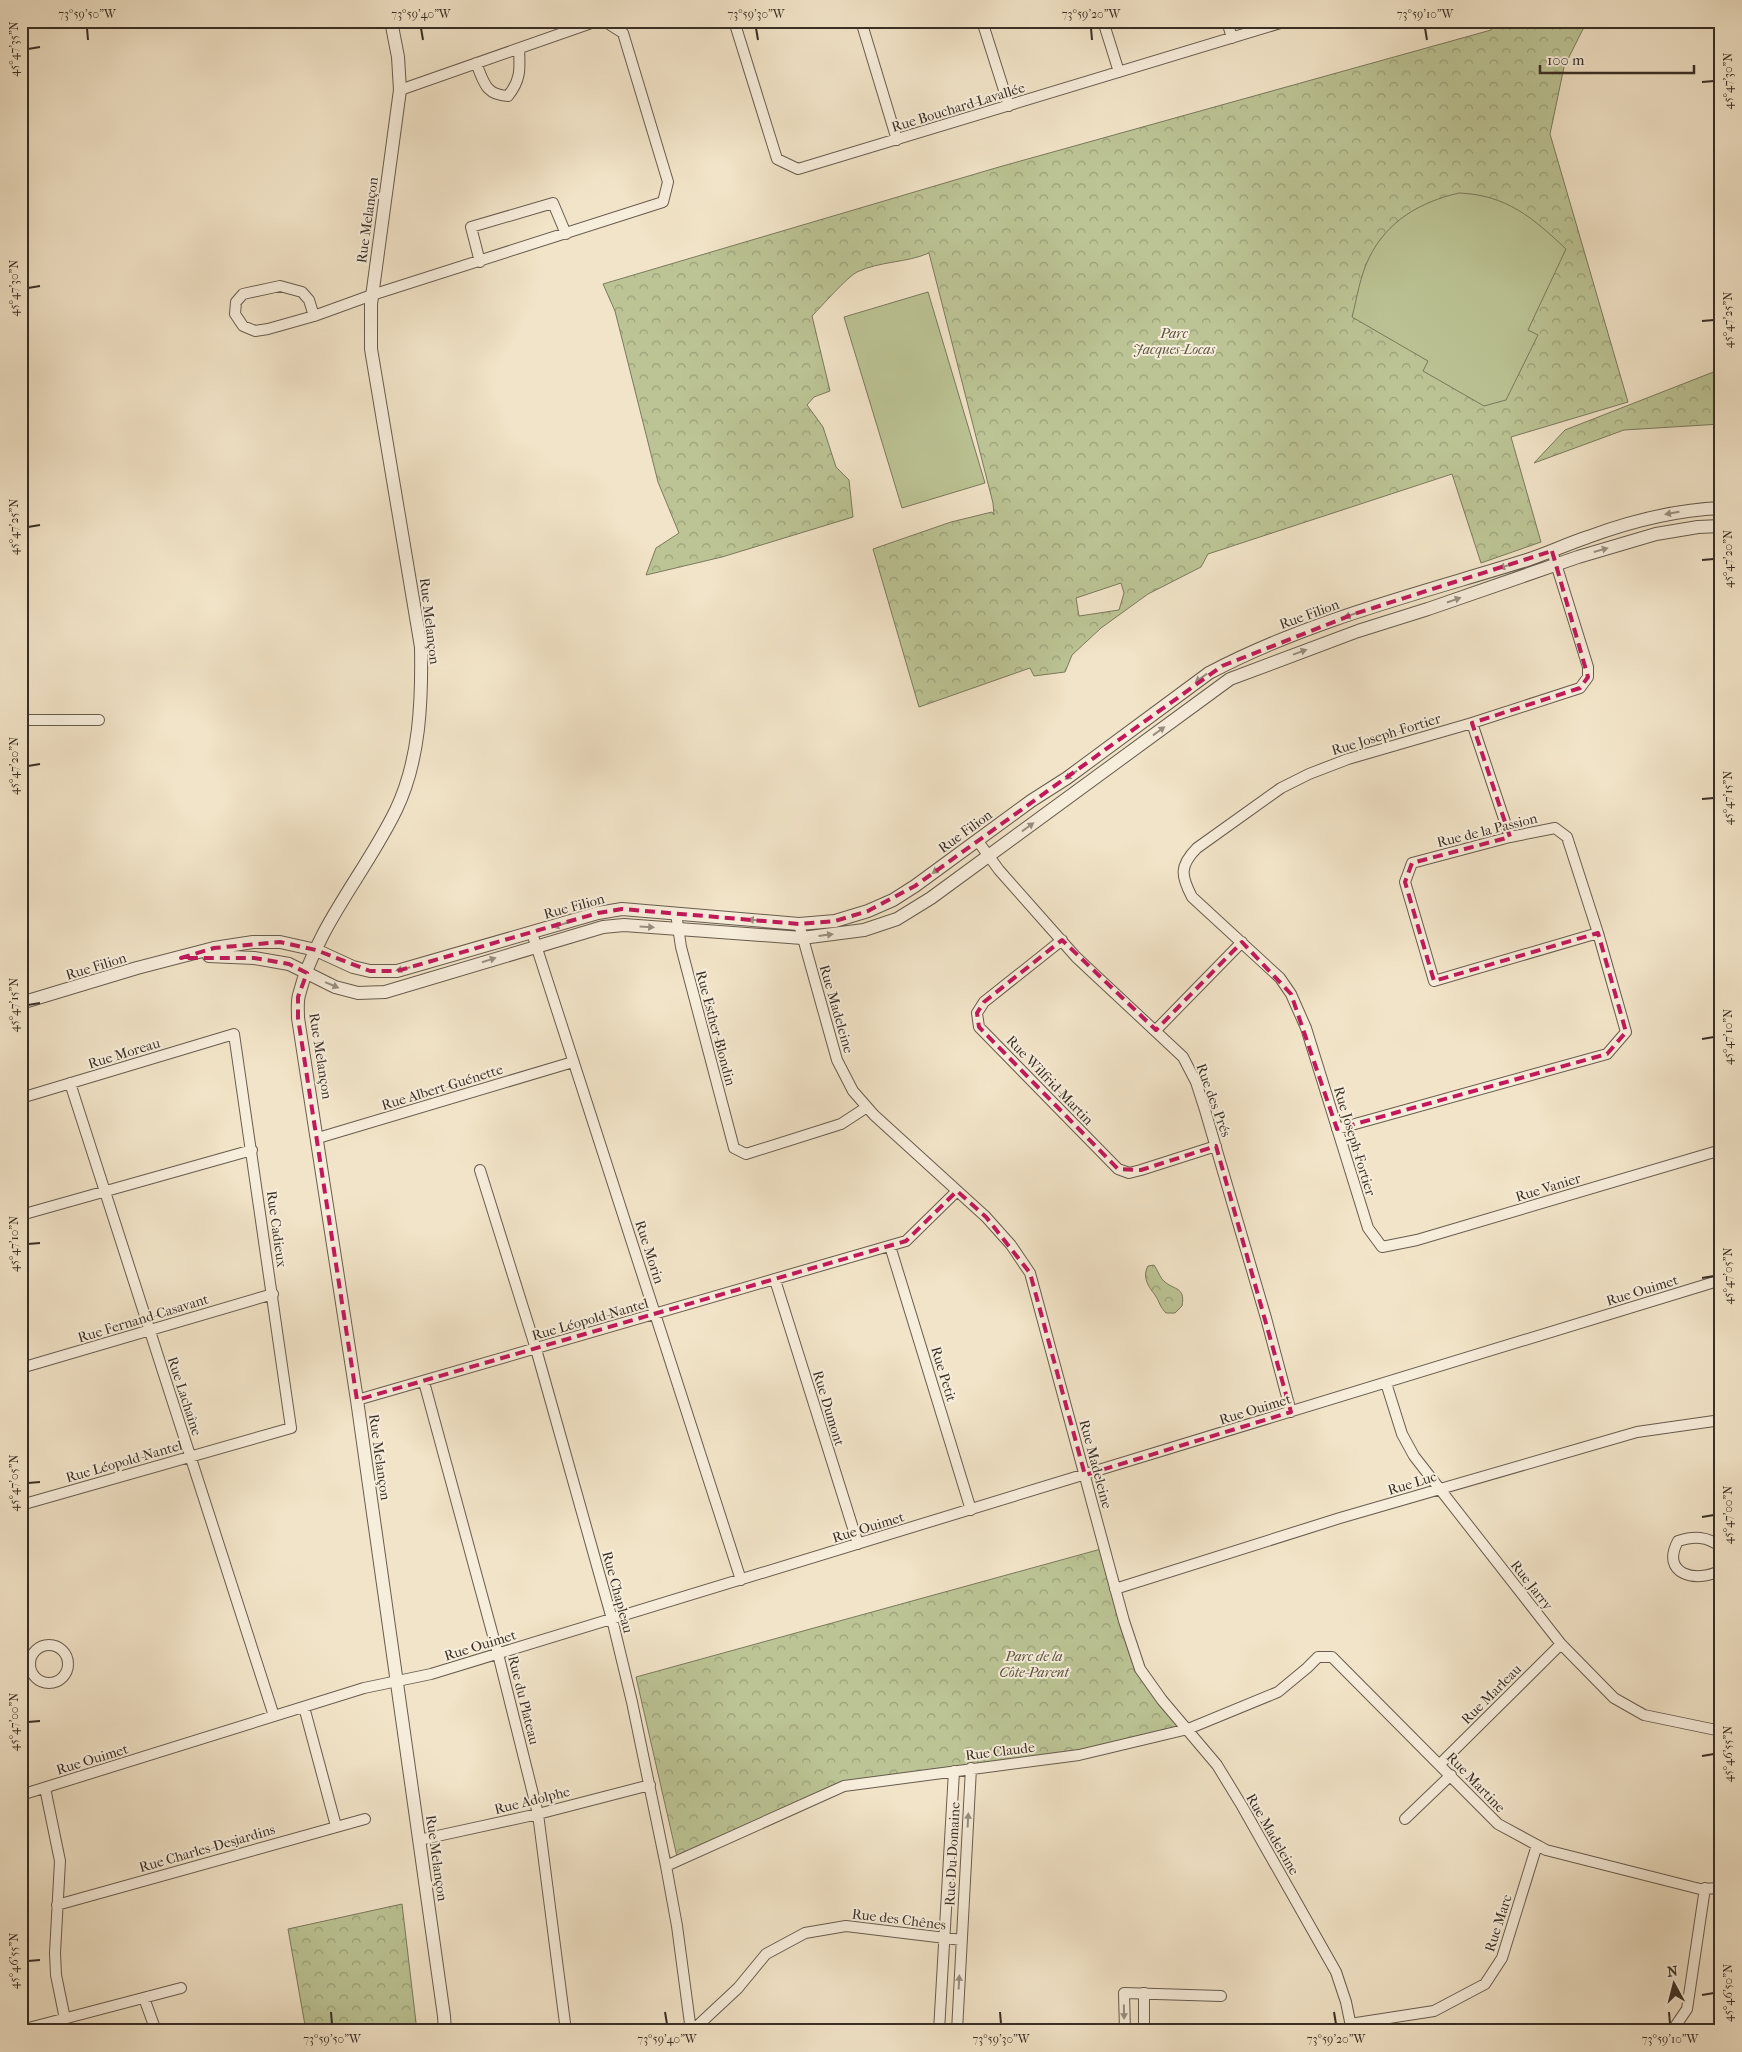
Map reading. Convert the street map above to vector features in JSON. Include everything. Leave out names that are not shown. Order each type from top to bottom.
[{"type":"street","name":"Rue Melançon","points":[[391,21],[398,57],[400,90],[372,295],[371,349],[421,647],[422,697],[410,777],[396,811],[316,950],[298,997],[298,1018],[357,1400],[445,2031]]},
{"type":"street","points":[[400,90],[597,21]]},
{"type":"street","points":[[314,316],[309,300],[302,292],[280,286],[242,294],[236,302],[235,314],[243,326],[254,331],[314,316],[372,295],[480,262],[662,202],[668,182],[623,33],[604,21]]},
{"type":"street","name":"Rue Bouchard-Lavallée","points":[[734,21],[777,159],[798,169],[1287,21]]},
{"type":"street","points":[[861,21],[897,140]]},
{"type":"street","points":[[982,21],[1009,106]]},
{"type":"street","points":[[1103,21],[1119,72]]},
{"type":"street","points":[[1227,21],[1232,38]]},
{"type":"street","points":[[476,63],[485,85],[496,95],[508,96],[516,86],[520,69],[518,48]]},
{"type":"street","points":[[480,262],[471,227],[553,203],[566,234]]},
{"type":"street","name":"Rue Filion","points":[[21,1004],[137,968],[214,948],[253,942],[280,942],[316,950],[353,967],[370,971],[397,971],[598,913],[622,910],[799,924],[835,921],[868,911],[893,900],[1067,778],[1209,673],[1222,666],[1279,640],[1552,551],[1649,517],[1692,509],[1721,508]]},
{"type":"street","name":"Rue Filion","points":[[181,958],[221,956],[254,958],[289,964],[335,987],[358,993],[385,992],[603,927],[624,925],[802,938],[864,930],[900,917],[931,898],[1230,679],[1358,631],[1428,610],[1555,565],[1656,534],[1698,527],[1721,526]]},
{"type":"street","name":"Rue Joseph-Fortier","points":[[1382,1247],[1368,1228],[1306,1028],[1291,994],[1280,978],[1192,897],[1184,882],[1183,869],[1189,856],[1196,848],[1281,788],[1309,774],[1348,759],[1472,723],[1580,688],[1588,677],[1588,667],[1552,551]]},
{"type":"street","points":[[1222,666],[1230,679]]},
{"type":"street","points":[[21,720],[99,720]]},
{"type":"street","points":[[1472,723],[1510,837]]},
{"type":"street","name":"Rue de la Passion","points":[[1555,828],[1567,837],[1598,933],[1434,981],[1404,882],[1412,864],[1510,837],[1555,828]]},
{"type":"street","name":"Rue des Prés","points":[[977,840],[1076,957],[1183,1057],[1196,1082],[1216,1146],[1291,1412]]},
{"type":"street","points":[[893,900],[900,917]]},
{"type":"street","name":"Rue Esther-Blondin","points":[[676,913],[681,947],[734,1148],[746,1154],[841,1124],[867,1107]]},
{"type":"street","name":"Rue Madeleine","points":[[799,924],[837,1060],[853,1091],[874,1115],[986,1217],[1030,1274],[1115,1589],[1140,1669],[1162,1700],[1217,1766],[1242,1806],[1336,1972],[1346,2002],[1351,2027]]},
{"type":"street","name":"Rue Morin","points":[[532,933],[741,1580]]},
{"type":"street","points":[[1337,1129],[1607,1054],[1626,1032],[1598,933]]},
{"type":"street","name":"Rue Wilfrid-Martin","points":[[1062,940],[984,1002],[977,1013],[979,1027],[1118,1169],[1130,1172],[1140,1170],[1216,1146]]},
{"type":"street","points":[[1156,1030],[1242,942]]},
{"type":"street","name":"Rue Moreau","points":[[21,1098],[234,1034]]},
{"type":"street","name":"Rue Cadieux","points":[[234,1034],[292,1428]]},
{"type":"street","name":"Rue Albert-Guénette","points":[[318,1138],[574,1062]]},
{"type":"street","name":"Rue Lachaîne","points":[[70,1084],[274,1716]]},
{"type":"street","points":[[21,1215],[252,1150]]},
{"type":"street","name":"Rue Vanier","points":[[1382,1247],[1418,1240],[1721,1150]]},
{"type":"street","name":"Rue Chapleau","points":[[480,1170],[536,1349],[612,1619],[650,1785],[666,1866],[677,1926],[691,2031]]},
{"type":"street","name":"Rue Léopold-Nantel","points":[[357,1400],[906,1241],[957,1191]]},
{"type":"street","name":"Rue Petit","points":[[890,1246],[971,1510]]},
{"type":"street","name":"Rue Dumont","points":[[775,1280],[858,1544]]},
{"type":"street","name":"Rue Ouimet","points":[[21,1795],[364,1688],[431,1674],[498,1654],[1721,1280]]},
{"type":"street","name":"Rue Fernand-Casavant","points":[[21,1368],[273,1294]]},
{"type":"street","name":"Rue du Plateau","points":[[424,1382],[498,1654],[538,1814],[566,2031]]},
{"type":"street","name":"Rue Jarry","points":[[1386,1382],[1402,1434],[1414,1456],[1561,1644],[1614,1698],[1644,1715],[1721,1731]]},
{"type":"street","name":"Rue Luc","points":[[1115,1589],[1441,1489],[1637,1432],[1721,1420]]},
{"type":"street","name":"Rue Léopold-Nantel","points":[[21,1505],[292,1428]]},
{"type":"street","points":[[1721,1547],[1705,1538],[1690,1537],[1678,1541],[1673,1550],[1672,1559],[1677,1569],[1696,1577],[1721,1570]]},
{"type":"street","name":"Rue Marleau","points":[[1440,1764],[1561,1644]]},
{"type":"street","name":"Rue Claude","points":[[666,1866],[844,1786],[1079,1755],[1188,1729],[1278,1692],[1307,1668],[1318,1656],[1332,1657]]},
{"type":"street","name":"Rue Martine","points":[[1332,1657],[1498,1824],[1546,1850],[1705,1888],[1721,1888]]},
{"type":"street","points":[[304,1707],[336,1826]]},
{"type":"street","name":"Rue Du Domaine","points":[[957,2031],[971,1768]]},
{"type":"street","name":"Rue Du Domaine","points":[[939,2031],[954,1771]]},
{"type":"street","points":[[1405,1819],[1451,1775]]},
{"type":"street","name":"Rue Adolphe","points":[[419,1840],[538,1814],[650,1785]]},
{"type":"street","points":[[45,1788],[60,1861],[55,1953],[56,1975],[65,2018]]},
{"type":"street","name":"Rue Charles-Desjardins","points":[[57,1905],[365,1819]]},
{"type":"street","name":"Rue Marc","points":[[1351,2027],[1434,2011],[1485,1984],[1502,1958],[1537,1845]]},
{"type":"street","points":[[1672,2031],[1687,2009],[1705,1888]]},
{"type":"street","name":"Rue des Chênes","points":[[691,2031],[738,1988],[766,1954],[804,1933],[846,1926],[962,1940]]},
{"type":"street","points":[[21,2030],[181,1988]]},
{"type":"street","points":[[1125,2031],[1124,1993],[1221,1996]]},
{"type":"street","points":[[1144,1994],[1144,2031]]},
{"type":"street","points":[[144,1998],[156,2031]]},
{"type":"highlighted area","points":[[1552,551],[1588,677],[1580,688],[1472,723],[1510,837],[1412,863],[1405,882],[1434,981],[1598,933],[1626,1032],[1607,1054],[1337,1129],[1291,994],[1242,942],[1156,1030],[1062,940],[984,1002],[977,1013],[979,1027],[1118,1169],[1141,1170],[1216,1146],[1291,1412],[1085,1475],[1030,1273],[986,1217],[957,1191],[906,1241],[357,1400],[298,1018],[298,997],[307,973],[289,964],[254,958],[181,958],[214,948],[280,942],[316,950],[370,971],[397,971],[598,913],[622,909],[799,924],[835,921],[868,911],[915,886],[1222,666],[1354,614]]},
{"type":"green space","name":"Parc Jacques-Locas","points":[[1498,21],[1587,21],[1564,67],[1550,134],[1628,402],[1511,437],[1541,542],[1481,563],[1452,474],[1208,554],[1201,567],[1148,594],[1101,628],[1072,655],[1065,672],[1034,676],[1030,668],[919,707],[873,549],[951,522],[992,512],[994,515],[993,503],[929,253],[911,259],[866,268],[857,272],[812,316],[830,391],[814,397],[807,405],[823,427],[836,467],[849,480],[853,517],[722,557],[646,575],[656,548],[679,533],[658,482],[615,311],[603,284],[999,167],[1491,30]],"holes":[[[1121,583],[1124,593],[1119,610],[1079,616],[1076,598]]]},
{"type":"green space","points":[[1459,193],[1491,198],[1505,203],[1542,227],[1566,249],[1528,330],[1538,335],[1506,400],[1484,406],[1423,371],[1428,361],[1352,317],[1366,265],[1376,245],[1385,234],[1406,215],[1418,208]]},
{"type":"green space","points":[[928,292],[985,483],[902,508],[844,317]]},
{"type":"green space","points":[[1716,371],[1721,372],[1721,424],[1624,430],[1534,463],[1565,430]]},
{"type":"green space","points":[[1154,1265],[1162,1279],[1180,1291],[1182,1295],[1182,1306],[1175,1313],[1166,1313],[1148,1285],[1146,1270],[1148,1266]]},
{"type":"green space","name":"Parc de la Côte-Parent","points":[[1101,1549],[1137,1671],[1187,1728],[981,1770],[832,1791],[678,1861],[636,1677]]},
{"type":"green space","points":[[402,1904],[417,2031],[306,2031],[288,1929]]}]
